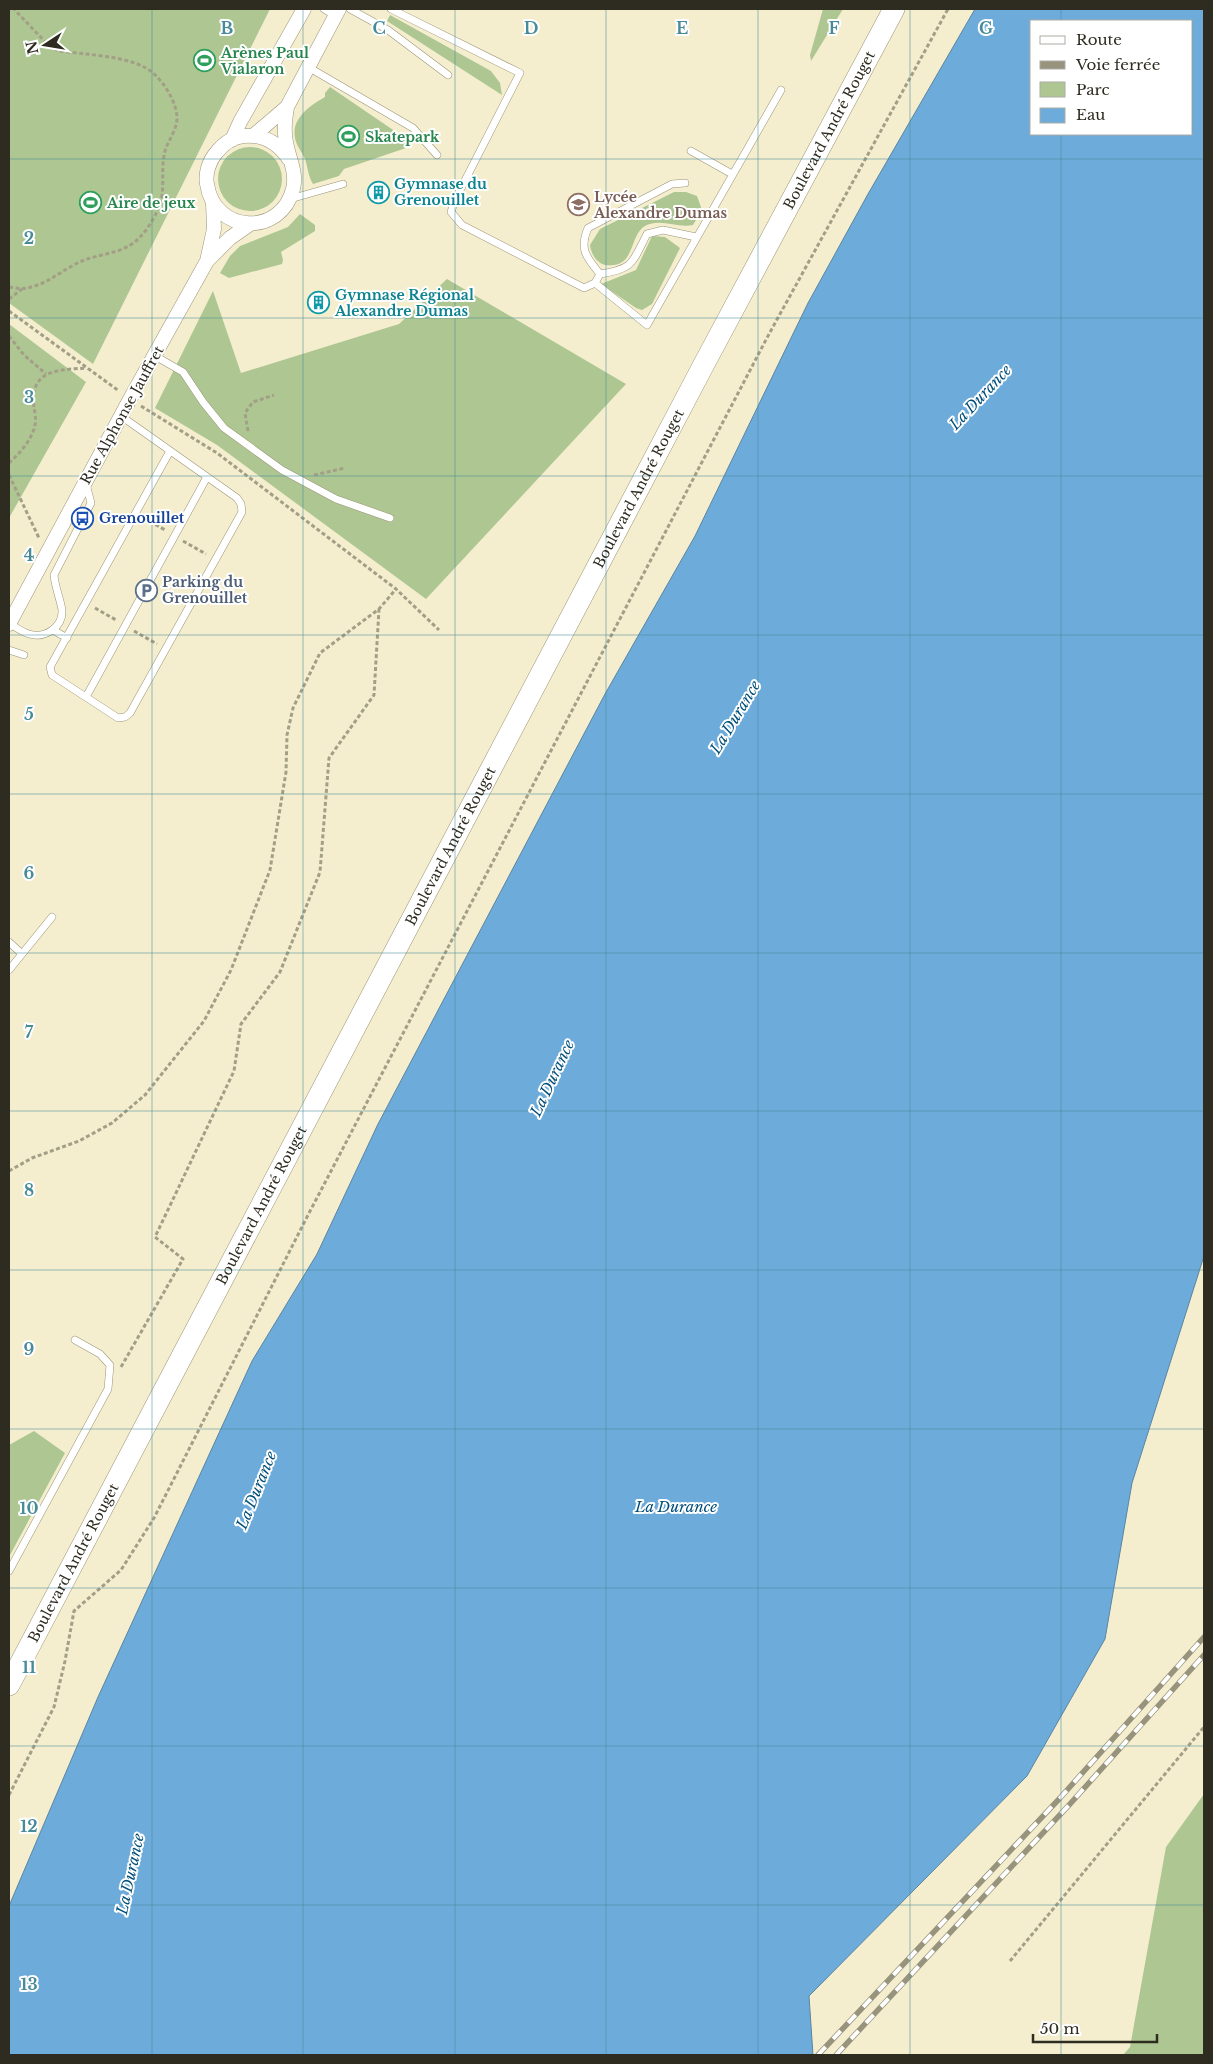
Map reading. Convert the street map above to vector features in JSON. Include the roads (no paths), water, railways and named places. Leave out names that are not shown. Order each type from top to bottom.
[{"type":"main road","name":"Boulevard André Rouget","points":[[9,1685],[703,366],[894,9]]},
{"type":"street","name":"Rue Alphonse Jauffret","points":[[232,140],[240,122],[304,9]]},
{"type":"street","points":[[253,136],[287,106],[308,67],[333,11]]},
{"type":"street","points":[[287,106],[284,134],[289,159],[294,172],[294,186],[290,199]]},
{"type":"street","name":"Rue Alphonse Jauffret","points":[[207,261],[214,229],[213,203],[208,192],[206,179],[208,167],[213,156],[221,146],[242,136],[253,136]]},
{"type":"street","points":[[253,136],[264,138],[274,143],[289,159]]},
{"type":"street","name":"Rue Alphonse Jauffret","points":[[9,623],[207,261],[230,238],[250,224],[274,218],[283,210],[290,199]]},
{"type":"street","points":[[213,203],[229,218],[250,224]]},
{"type":"lane","points":[[350,9],[388,30],[448,75]]},
{"type":"lane","points":[[391,9],[520,73],[455,200],[451,212],[462,225],[584,288],[595,283],[600,274]]},
{"type":"lane","points":[[308,67],[413,128],[437,155]]},
{"type":"lane","points":[[595,283],[647,325],[781,90]]},
{"type":"lane","points":[[690,151],[732,174]]},
{"type":"lane","points":[[600,274],[587,258],[582,241],[588,228],[672,184],[685,183]]},
{"type":"lane","points":[[290,199],[343,184]]},
{"type":"lane","points":[[600,274],[621,271],[632,263],[647,234],[663,230],[696,237]]},
{"type":"lane","points":[[155,356],[183,372],[203,402],[224,428],[282,470],[336,500],[390,518]]},
{"type":"lane","points":[[121,416],[237,498],[241,504],[242,512],[130,713],[125,718],[118,718],[52,675],[50,667],[170,451]]},
{"type":"lane","points":[[86,697],[207,477]]},
{"type":"lane","points":[[9,623],[28,634],[37,636],[53,630],[60,621],[62,612],[54,575],[91,503],[85,481]]},
{"type":"lane","points":[[53,630],[67,638]]},
{"type":"lane","points":[[9,650],[24,655]]},
{"type":"lane","points":[[9,970],[52,917]]},
{"type":"lane","points":[[9,942],[22,954]]},
{"type":"lane","points":[[9,1571],[108,1389],[110,1365],[100,1354],[74,1340]]},
{"type":"water","name":"La Durance","points":[[975,9],[1204,9],[1204,1256],[1132,1483],[1105,1639],[1027,1776],[809,1996],[813,2055],[9,2055],[9,1906],[98,1697],[252,1361],[317,1254],[378,1124],[605,694],[695,536],[808,303],[868,194]]},
{"type":"railway","points":[[818,2055],[1060,1798],[1204,1637]]},
{"type":"railway","points":[[836,2055],[1069,1805],[1204,1655]]},
{"type":"place","name":"Arènes Paul Vialaron","points":[[205,61]]},
{"type":"place","name":"Skatepark","points":[[349,137]]},
{"type":"place","name":"Gymnase du Grenouillet","points":[[378,192]]},
{"type":"place","name":"Aire de jeux","points":[[91,203]]},
{"type":"place","name":"Lycée Alexandre Dumas","points":[[578,205]]},
{"type":"place","name":"Gymnase Régional Alexandre Dumas","points":[[319,303]]},
{"type":"place","name":"Grenouillet","points":[[83,518]]},
{"type":"place","name":"Parking du Grenouillet","points":[[146,590]]}]
